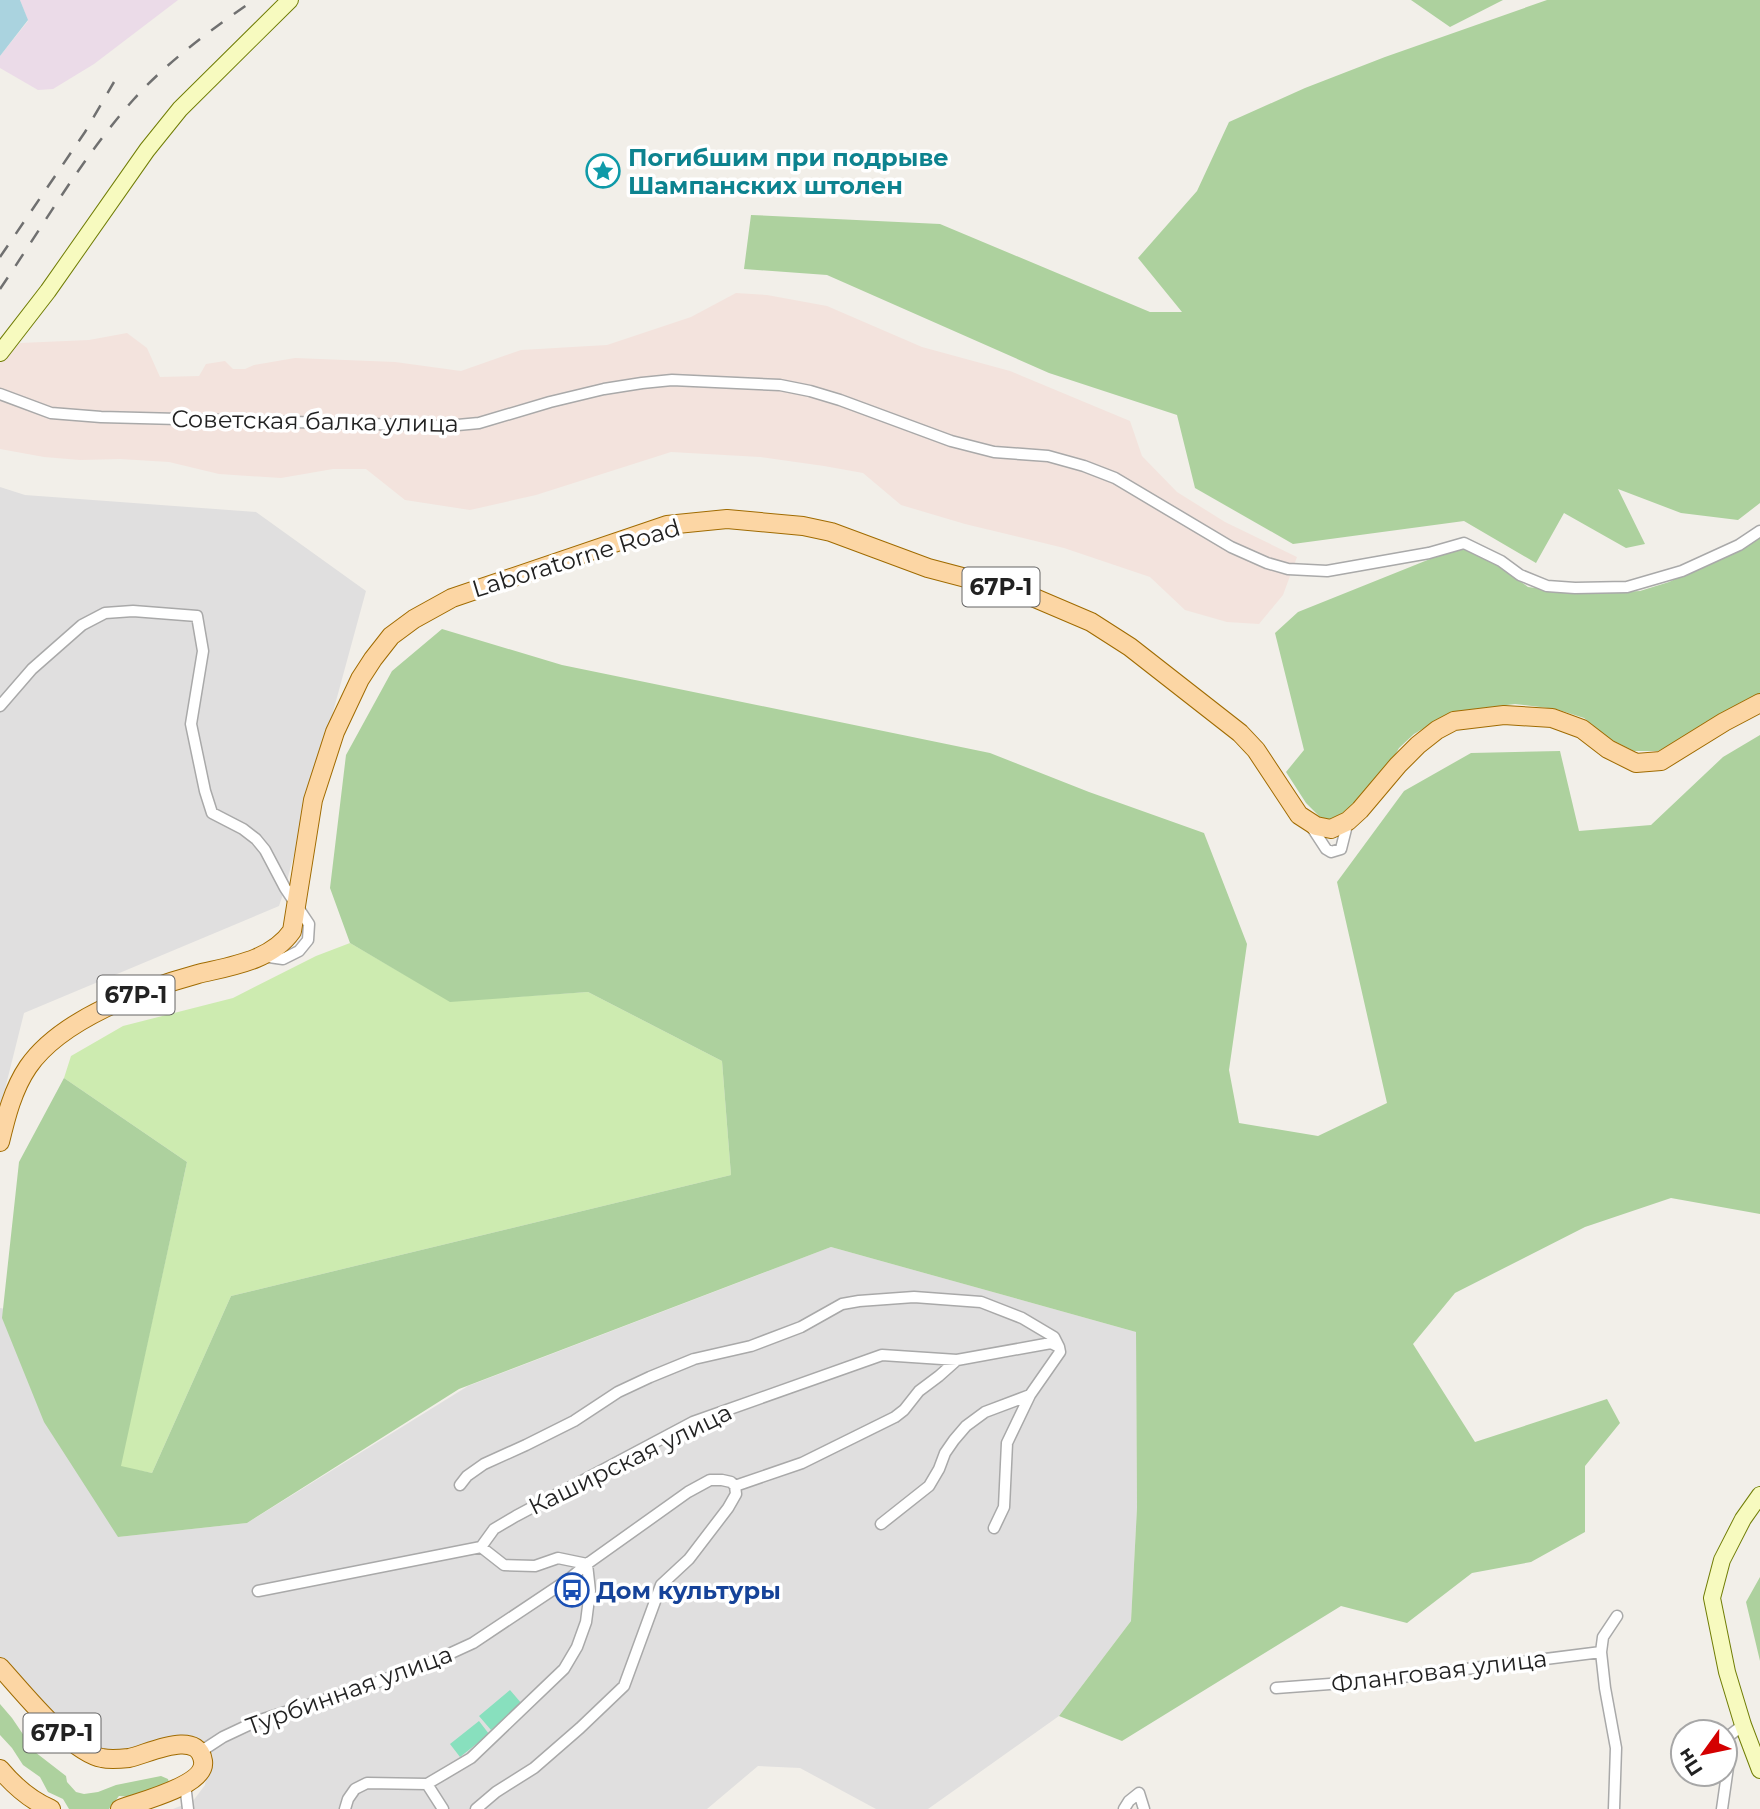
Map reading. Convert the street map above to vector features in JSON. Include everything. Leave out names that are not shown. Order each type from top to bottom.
[{"type":"main road","points":[[0,353],[48,291],[147,150],[180,109],[290,0]]},
{"type":"main road","name":"Laboratorne Road","points":[[298,899],[313,800],[335,732],[360,679],[391,636],[414,619],[452,598],[667,525],[727,519],[803,526],[831,532],[928,568],[1023,593],[1091,622],[1130,647],[1240,733],[1256,750],[1299,814],[1324,829],[1331,829],[1348,821],[1404,758],[1437,730],[1454,721],[1503,715],[1552,718],[1582,729],[1608,749],[1636,763],[1661,761],[1760,702]]},
{"type":"main road","name":"67Р-1","points":[[0,1142],[16,1091],[28,1067],[49,1044],[82,1019],[113,1004],[198,974],[229,968],[274,950],[292,931],[298,899]]},
{"type":"main road","points":[[1760,1495],[1743,1519],[1722,1560],[1712,1598],[1727,1672],[1760,1770]]},
{"type":"main road","name":"67Р-1","points":[[0,1667],[75,1745],[100,1758],[128,1758],[178,1744],[192,1745],[200,1752]]},
{"type":"main road","points":[[120,1809],[163,1795],[195,1777],[202,1769],[200,1752]]},
{"type":"main road","name":"67Р-1","points":[[0,1769],[27,1796],[51,1809]]},
{"type":"street","name":"Советская балка улица","points":[[0,394],[51,412],[101,416],[447,425],[479,423],[564,399],[642,383],[673,380],[779,385],[840,400],[951,441],[994,452],[1048,456],[1084,466],[1115,478],[1231,547],[1267,564],[1288,569],[1327,571],[1429,553],[1464,543],[1501,561],[1520,575],[1547,586],[1627,587],[1682,572],[1760,531]]},
{"type":"street","points":[[0,706],[32,669],[82,625],[105,613],[133,611],[197,616],[203,651],[191,724],[212,813],[256,839],[298,899]]},
{"type":"street","points":[[460,1485],[467,1476],[484,1464],[574,1422],[618,1392],[694,1359],[751,1346],[802,1327],[842,1304],[914,1297],[981,1302],[1022,1318],[1054,1337],[1060,1352],[1030,1395],[1007,1443],[1004,1507],[994,1528]]},
{"type":"street","name":"Каширская улица","points":[[481,1547],[494,1529],[516,1516],[693,1422],[882,1355],[957,1360],[1055,1345]]},
{"type":"street","name":"Турбинная улица","points":[[200,1752],[223,1737],[257,1721],[362,1688],[473,1643],[569,1579],[688,1492],[709,1480],[731,1482],[735,1486],[802,1463],[895,1417],[919,1391],[957,1360]]},
{"type":"street","points":[[881,1524],[929,1486],[945,1453],[967,1426],[985,1412],[1030,1395]]},
{"type":"street","points":[[476,1809],[496,1792],[534,1768],[624,1686],[661,1585],[689,1559],[728,1508],[736,1494],[735,1486]]},
{"type":"street","points":[[258,1591],[481,1547],[503,1564],[535,1566],[558,1558],[587,1564],[590,1591],[586,1622],[577,1647],[564,1669],[471,1758],[427,1784],[367,1783],[355,1789],[345,1809]]},
{"type":"street","points":[[1614,1809],[1616,1748],[1601,1652],[1603,1637],[1617,1616]]},
{"type":"street","name":"Фланговая улица","points":[[1276,1688],[1370,1681],[1601,1652]]},
{"type":"street","points":[[1722,1809],[1728,1767],[1726,1739],[1744,1725]]},
{"type":"street","points":[[185,1784],[188,1809]]},
{"type":"street","points":[[427,1784],[443,1809]]},
{"type":"street","points":[[1124,1809],[1139,1793],[1144,1809]]},
{"type":"shaded area","points":[[20,0],[178,0],[94,64],[53,89],[38,90],[0,68],[0,56],[28,21]]},
{"type":"shaded area","points":[[736,293],[767,295],[827,306],[922,347],[1010,371],[1130,421],[1142,456],[1177,492],[1225,522],[1297,557],[1283,595],[1259,624],[1227,622],[1185,610],[1150,577],[1064,548],[901,505],[863,473],[760,457],[671,452],[536,495],[470,510],[405,500],[366,469],[333,469],[281,478],[219,474],[169,462],[80,460],[0,449],[0,363],[20,343],[89,340],[127,333],[147,348],[160,377],[199,376],[206,364],[225,361],[233,369],[245,369],[295,358],[395,362],[461,371],[521,350],[607,345],[691,317]]},
{"type":"shaded area","points":[[0,487],[25,495],[256,512],[366,591],[279,906],[24,1013],[0,1109]]},
{"type":"shaded area","points":[[831,1247],[1136,1332],[1137,1508],[1131,1621],[1059,1716],[928,1809],[876,1809],[800,1768],[758,1766],[707,1809],[173,1809],[193,1801],[205,1785],[208,1767],[187,1750],[117,1757],[94,1749],[67,1732],[0,1667],[0,1308],[49,1316],[118,1537],[247,1523],[468,1386]]},
{"type":"green space","points":[[1411,0],[1503,0],[1450,27]]},
{"type":"green space","points":[[1547,0],[1760,0],[1760,503],[1738,520],[1681,513],[1618,489],[1645,544],[1626,548],[1564,513],[1536,563],[1464,521],[1293,544],[1195,488],[1177,415],[1049,373],[827,275],[744,269],[751,215],[940,224],[1150,312],[1182,312],[1138,258],[1197,191],[1229,122],[1305,88],[1385,57]]},
{"type":"green space","points":[[1760,535],[1760,694],[1658,751],[1634,751],[1610,739],[1584,718],[1556,709],[1515,704],[1451,712],[1414,734],[1399,748],[1362,804],[1335,819],[1322,819],[1306,803],[1286,772],[1304,750],[1275,633],[1298,612],[1460,547],[1492,561],[1528,587],[1580,594],[1640,591],[1669,582],[1732,552]]},
{"type":"green space","points":[[442,629],[562,665],[990,753],[1204,833],[1247,944],[1229,1070],[1239,1123],[1318,1136],[1387,1103],[1337,882],[1404,791],[1471,753],[1560,751],[1579,831],[1651,825],[1723,757],[1760,735],[1760,1214],[1671,1198],[1585,1227],[1455,1293],[1413,1344],[1475,1442],[1607,1399],[1620,1423],[1585,1466],[1585,1532],[1531,1562],[1472,1573],[1407,1623],[1341,1606],[1122,1741],[1059,1716],[1131,1621],[1137,1508],[1136,1332],[831,1247],[459,1389],[247,1523],[118,1537],[44,1422],[2,1318],[19,1162],[64,1078],[187,1162],[121,1466],[152,1473],[231,1296],[731,1175],[722,1061],[588,992],[450,1002],[350,943],[330,888],[346,755],[392,671]]},
{"type":"green space","points":[[350,943],[450,1001],[588,992],[722,1061],[731,1175],[231,1296],[152,1473],[120,1467],[187,1162],[64,1078],[71,1056],[123,1026],[233,998],[316,956]]},
{"type":"green space","points":[[1760,1577],[1760,1661],[1746,1602]]},
{"type":"green space","points":[[510,1690],[522,1704],[491,1730],[479,1716]]},
{"type":"green space","points":[[0,1704],[35,1752],[66,1776],[67,1782],[76,1792],[98,1792],[116,1785],[161,1776],[168,1779],[170,1786],[145,1798],[119,1796],[109,1809],[69,1809],[63,1799],[48,1792],[40,1777],[23,1765],[0,1735]]},
{"type":"green space","points":[[479,1721],[489,1734],[460,1757],[450,1744]]},
{"type":"water","points":[[0,0],[20,0],[28,20],[0,56]]},
{"type":"railway","points":[[0,289],[81,168],[134,99],[176,59],[254,0]]},
{"type":"railway","points":[[0,257],[85,132],[114,82]]},
{"type":"place","name":"Погибшим при подрыве Шампанских штолен","points":[[603,171]]},
{"type":"place","name":"Дом культуры","points":[[572,1590]]}]
